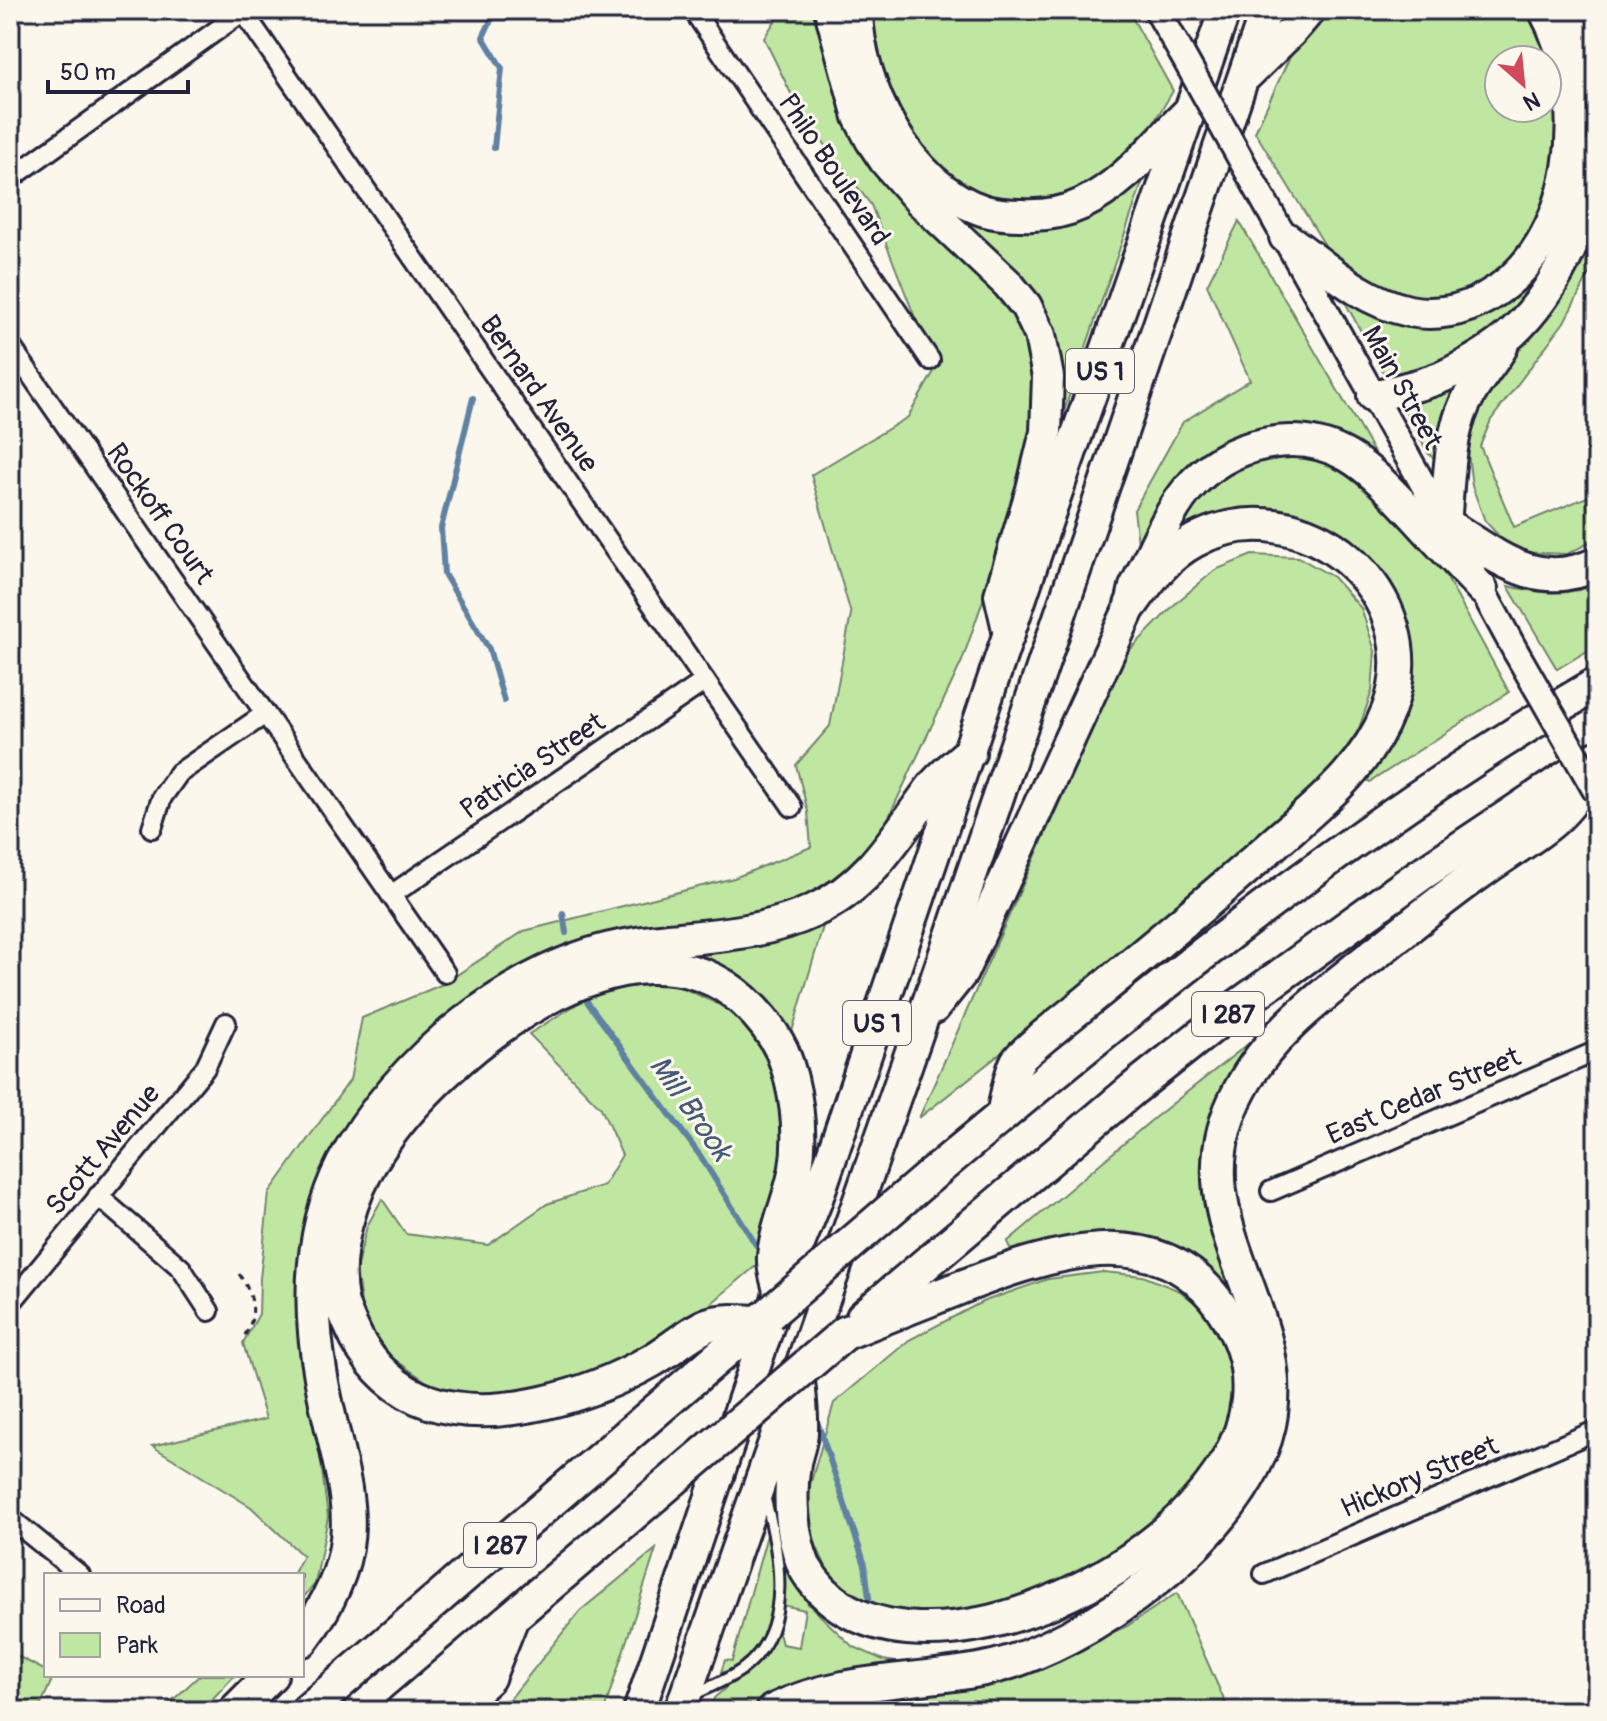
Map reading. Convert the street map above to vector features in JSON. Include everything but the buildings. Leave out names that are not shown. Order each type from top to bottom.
[{"type":"highway","points":[[830,10],[859,117],[871,140],[920,201],[1008,284],[1026,306],[1040,335],[1048,377],[1046,432],[1000,595],[1009,634]]},
{"type":"highway","points":[[857,10],[858,32],[870,83],[893,130],[909,153],[946,190],[986,211],[1030,216],[1049,214],[1081,204],[1122,177],[1192,108]]},
{"type":"highway","name":"US 1","points":[[639,1711],[769,1309],[816,1202],[1225,10]]},
{"type":"highway","name":"US 1","points":[[682,1705],[920,1026],[1266,10]]},
{"type":"highway","points":[[1243,78],[1310,10]]},
{"type":"highway","points":[[1285,237],[1359,292],[1411,311],[1452,311],[1473,306],[1509,283],[1535,254],[1546,234],[1567,166],[1570,122],[1567,79],[1561,50],[1544,10]]},
{"type":"highway","points":[[1576,10],[1589,49],[1597,93]]},
{"type":"highway","points":[[1597,152],[1582,220],[1568,252],[1533,309],[1511,333],[1474,388],[1457,424],[1451,451],[1445,524],[1504,561],[1535,574],[1568,575],[1597,564]]},
{"type":"highway","points":[[1373,396],[1440,378],[1474,360],[1511,333]]},
{"type":"highway","points":[[1131,605],[1135,587],[1185,492],[1231,454],[1252,446],[1293,440],[1330,447],[1376,475],[1482,589]]},
{"type":"highway","points":[[920,1026],[962,973],[1131,605],[1159,566],[1195,541],[1219,531],[1245,526],[1284,528],[1322,542],[1350,560],[1370,581],[1385,607],[1395,636],[1398,660],[1395,685],[1378,733],[1345,780],[1245,869],[1017,1061],[1003,1115]]},
{"type":"highway","name":"I 287","points":[[307,1711],[693,1380],[769,1309],[1155,990],[1241,924],[1426,793],[1597,684]]},
{"type":"highway","points":[[304,1637],[331,1592],[343,1562],[349,1528],[345,1481],[321,1378],[313,1306],[313,1272],[328,1197],[343,1163],[363,1131],[416,1067],[450,1035],[511,989],[541,973],[600,950],[788,922],[831,902],[870,871],[934,786],[969,753]]},
{"type":"highway","name":"I 287","points":[[402,1711],[845,1333],[878,1311],[1133,1089],[1234,1009],[1420,875],[1597,757]]},
{"type":"highway","points":[[773,1711],[815,1693],[983,1669],[1014,1661],[1049,1646],[1084,1628],[1142,1590],[1174,1564],[1225,1511],[1243,1487],[1257,1459],[1268,1431],[1272,1409],[1270,1362],[1260,1324],[1232,1247],[1219,1191],[1218,1161],[1222,1137],[1240,1088],[1268,1048],[1298,1017],[1475,875],[1553,822],[1597,768]]},
{"type":"highway","points":[[640,968],[671,968],[718,982],[738,996],[772,1033],[788,1070],[797,1125],[797,1166],[774,1258],[769,1309],[711,1323],[622,1376],[524,1406],[466,1411],[425,1401],[386,1377],[362,1349],[349,1322],[341,1300],[339,1275],[348,1218],[358,1188],[377,1153],[400,1121],[444,1075],[491,1035],[549,996],[612,973],[640,968]]},
{"type":"highway","points":[[797,1372],[801,1432],[794,1466],[793,1523],[804,1564],[819,1593],[841,1618],[868,1636],[908,1648],[933,1651],[998,1640],[1051,1620],[1099,1594],[1163,1545],[1203,1503],[1218,1482],[1243,1427],[1249,1381],[1244,1353],[1233,1325],[1202,1285],[1185,1272],[1151,1256],[1097,1249],[1043,1258],[878,1311]]},
{"type":"highway","points":[[451,1711],[488,1678],[512,1617]]},
{"type":"highway","points":[[235,1711],[269,1677]]},
{"type":"main road","name":"Main Street","points":[[1157,10],[1597,793]]},
{"type":"street","name":"Philo Boulevard","points":[[693,10],[930,360]]},
{"type":"street","points":[[10,179],[243,11]]},
{"type":"street","name":"Bernard Avenue","points":[[243,11],[792,807]]},
{"type":"street","name":"Rockoff Court","points":[[10,345],[445,973]]},
{"type":"street","name":"Patricia Street","points":[[391,895],[705,681]]},
{"type":"street","points":[[152,828],[162,797],[179,773],[265,714]]},
{"type":"street","name":"Scott Avenue","points":[[10,1304],[205,1068],[226,1023]]},
{"type":"street","name":"East Cedar Street","points":[[1271,1191],[1597,1051]]},
{"type":"street","points":[[98,1196],[181,1268],[209,1311]]},
{"type":"street","name":"Hickory Street","points":[[1264,1574],[1597,1430]]},
{"type":"street","points":[[10,1518],[78,1573]]},
{"type":"lane","points":[[682,1705],[744,1668],[770,1634],[780,1589],[774,1533],[761,1482]]},
{"type":"path","points":[[239,1274],[248,1287],[254,1314],[242,1339]]},
{"type":"green space","points":[[782,10],[819,10],[828,65],[862,153],[1020,317],[1033,389],[1034,452],[962,661],[888,819],[835,889],[716,923],[454,1018],[387,1071],[317,1178],[297,1309],[328,1517],[315,1584],[304,1597],[304,1573],[294,1573],[303,1556],[251,1507],[152,1446],[266,1419],[243,1343],[259,1314],[269,1193],[350,1080],[362,1018],[443,984],[524,931],[734,878],[811,847],[808,812],[796,765],[830,726],[851,614],[811,475],[908,417],[933,373],[923,338],[871,205],[799,110],[764,38]]},
{"type":"green space","points":[[869,10],[1128,10],[1173,91],[1139,142],[1119,164],[1079,193],[1041,203],[1000,201],[980,196],[962,188],[934,164],[885,89],[876,71]]},
{"type":"green space","points":[[1321,10],[1530,10],[1545,40],[1546,44],[1483,44],[1483,124],[1557,124],[1557,154],[1547,201],[1518,259],[1459,298],[1405,300],[1352,275],[1326,247],[1255,132],[1299,37]]},
{"type":"green space","points":[[1142,183],[1061,420],[1055,355],[944,207],[1035,230],[1108,208]]},
{"type":"green space","points":[[1597,210],[1597,260],[1564,322],[1491,420],[1480,446],[1514,527],[1597,493],[1597,539],[1567,554],[1514,552],[1485,521],[1472,486],[1467,446],[1477,412],[1570,265]]},
{"type":"green space","points":[[1239,221],[1387,475],[1304,427],[1261,427],[1224,441],[1190,467],[1139,552],[1134,510],[1183,422],[1250,380],[1207,285]]},
{"type":"green space","points":[[1549,263],[1528,299],[1476,348],[1393,380],[1386,377],[1334,282],[1364,305],[1516,293]]},
{"type":"green space","points":[[1476,367],[1438,462],[1428,453],[1401,403]]},
{"type":"green space","points":[[1272,456],[1312,456],[1342,466],[1391,507],[1435,556],[1509,692],[1370,782],[1363,777],[1410,676],[1409,625],[1393,587],[1367,554],[1333,533],[1179,533],[1197,502],[1235,466]]},
{"type":"green space","points":[[1252,555],[1298,557],[1333,577],[1361,608],[1375,651],[1372,691],[1358,731],[1318,789],[1263,846],[919,1118],[1125,655],[1176,603],[1215,570]]},
{"type":"green space","points":[[1597,583],[1597,645],[1557,669],[1508,586],[1564,592]]},
{"type":"green space","points":[[824,923],[791,1035],[758,992],[704,963],[665,955]]},
{"type":"green space","points":[[672,983],[729,1009],[762,1042],[787,1126],[774,1222],[757,1265],[701,1312],[626,1366],[505,1401],[431,1385],[367,1340],[356,1270],[367,1226],[382,1199],[406,1234],[488,1245],[547,1204],[604,1185],[622,1155],[601,1108],[529,1034],[601,989]]},
{"type":"green space","points":[[1296,1006],[1227,1087],[1246,1315],[1191,1262],[1012,1252],[1007,1242],[1153,1119]]},
{"type":"green space","points":[[1103,1272],[1143,1276],[1180,1291],[1201,1308],[1216,1330],[1229,1355],[1235,1383],[1229,1419],[1214,1450],[1185,1493],[1141,1534],[1077,1579],[1008,1611],[888,1623],[831,1578],[811,1534],[808,1509],[810,1485],[834,1403],[909,1340],[982,1302],[1048,1279]]},
{"type":"green space","points":[[783,1474],[790,1568],[808,1604],[852,1646],[883,1660],[915,1665],[777,1697],[753,1711],[711,1711],[714,1698],[761,1657],[777,1626],[782,1644],[799,1647],[805,1610],[782,1605],[783,1575],[775,1498]]},
{"type":"green space","points":[[767,1535],[770,1537],[773,1585],[766,1630],[742,1663],[721,1672],[725,1660],[732,1661]]},
{"type":"green space","points":[[656,1549],[604,1711],[480,1711],[486,1705],[510,1699],[580,1611]]},
{"type":"green space","points":[[1177,1593],[1229,1711],[809,1711],[844,1696],[856,1705],[889,1695],[970,1688],[1004,1679],[1127,1626]]},
{"type":"green space","points":[[10,1652],[44,1670],[44,1677],[53,1677],[40,1707],[49,1711],[10,1711]]},
{"type":"green space","points":[[198,1677],[233,1677],[201,1711],[161,1711]]},
{"type":"waterway","name":"Mill Brook","points":[[494,148],[502,68],[483,37],[496,10]]},
{"type":"waterway","name":"Mill Brook","points":[[473,398],[441,528],[444,574],[489,649],[504,701]]},
{"type":"waterway","name":"Mill Brook","points":[[563,913],[566,933]]},
{"type":"waterway","name":"Mill Brook","points":[[586,1000],[701,1157],[756,1245]]},
{"type":"waterway","name":"Mill Brook","points":[[818,1424],[865,1565],[870,1606]]},
{"type":"waterway","name":"Mill Brook","points":[[867,1701],[868,1711]]}]
